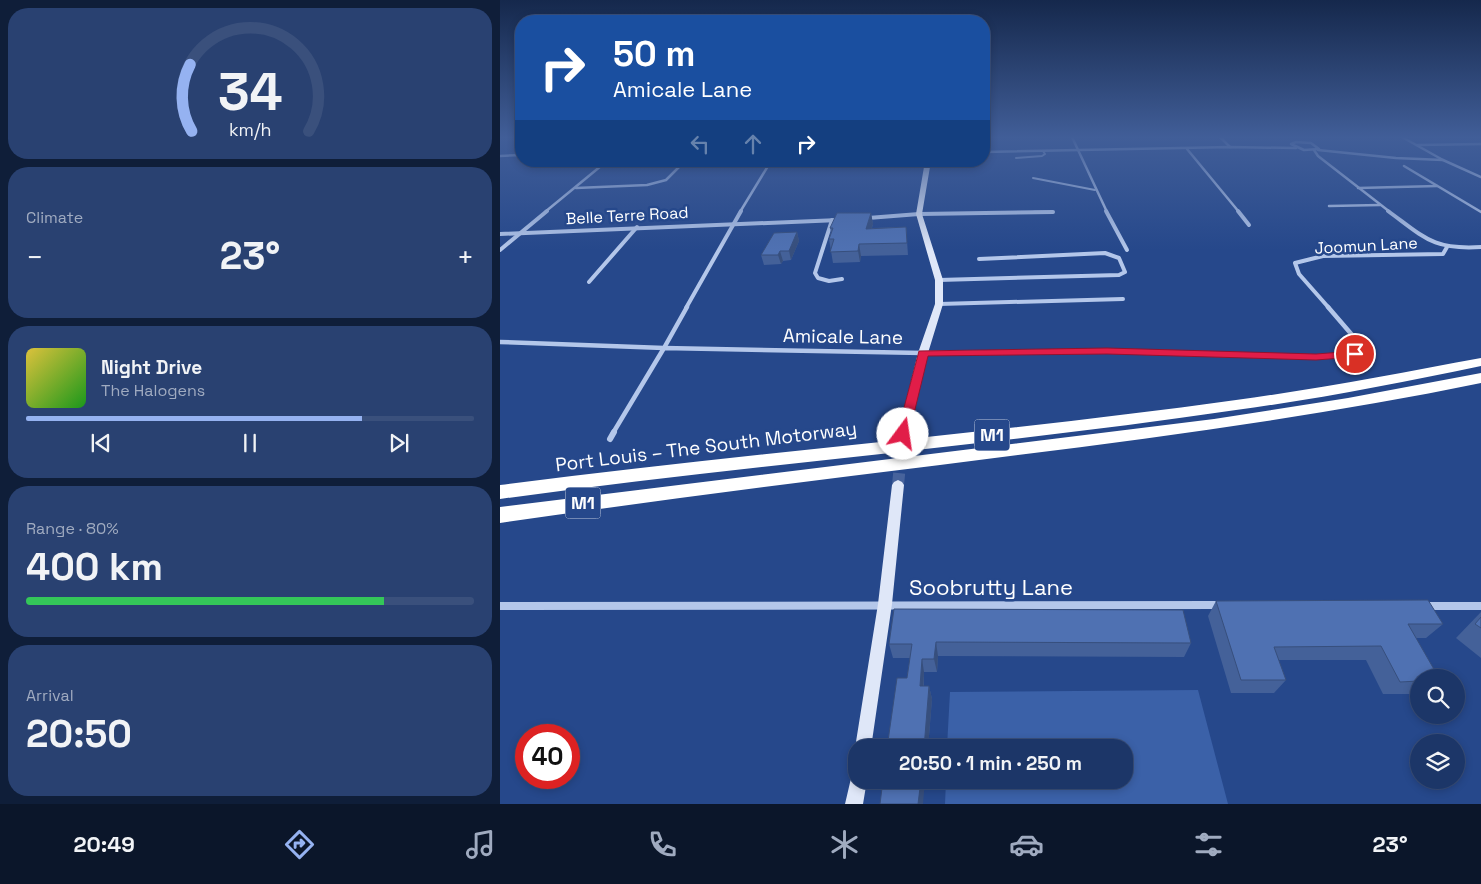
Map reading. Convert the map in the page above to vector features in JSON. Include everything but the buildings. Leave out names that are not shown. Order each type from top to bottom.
[{"type":"highway","name":"Port Louis – The South Motorway","points":[[500,492],[660,471],[1122,421],[1408,377],[1481,362]]},
{"type":"highway","name":"M1","points":[[500,515],[665,492],[1017,450],[1235,421],[1481,378]]},
{"type":"street","points":[[500,250],[591,175]]},
{"type":"street","points":[[575,188],[643,185],[664,181],[673,175]]},
{"type":"street","points":[[610,439],[763,175]]},
{"type":"street","points":[[903,434],[923,353],[939,304],[939,280],[919,214],[926,175]]},
{"type":"street","points":[[1088,175],[1127,250]]},
{"type":"street","points":[[1208,175],[1249,225]]},
{"type":"street","points":[[1341,175],[1436,245],[1447,247],[1481,247]]},
{"type":"street","points":[[1418,175],[1481,212]]},
{"type":"street","points":[[1357,188],[1437,186]]},
{"type":"street","points":[[1329,206],[1380,205]]},
{"type":"street","points":[[861,218],[919,214],[1053,212]]},
{"type":"street","points":[[832,220],[815,273],[818,278],[829,281],[842,280]]},
{"type":"street","name":"Belle Terre Road","points":[[500,234],[842,220]]},
{"type":"street","points":[[589,282],[637,228]]},
{"type":"street","name":"Joomun Lane","points":[[1359,343],[1299,274],[1295,263],[1323,256],[1443,254],[1447,247]]},
{"type":"street","points":[[939,280],[1083,277],[1119,275],[1125,272],[1120,258],[1105,253],[979,259]]},
{"type":"street","points":[[939,304],[1123,299]]},
{"type":"street","name":"Amicale Lane","points":[[500,342],[664,348],[923,353],[1107,351],[1316,357],[1355,354],[1359,343]]},
{"type":"street","points":[[864,739],[885,604],[898,485]]},
{"type":"street","name":"Soobrutty Lane","points":[[500,606],[1233,605]]},
{"type":"street","points":[[1421,606],[1481,606]]},
{"type":"street","points":[[854,804],[856,789]]},
{"type":"lane","points":[[1033,178],[1095,190]]},
{"type":"shaded area","points":[[1198,690],[1228,804],[945,804],[946,789],[1133,789],[1133,739],[947,739],[950,692]]},
{"type":"tunnel","points":[[898,485],[903,434]]},
{"type":"route","points":[[903,434],[923,353],[1107,351],[1316,357],[1355,354]]}]
